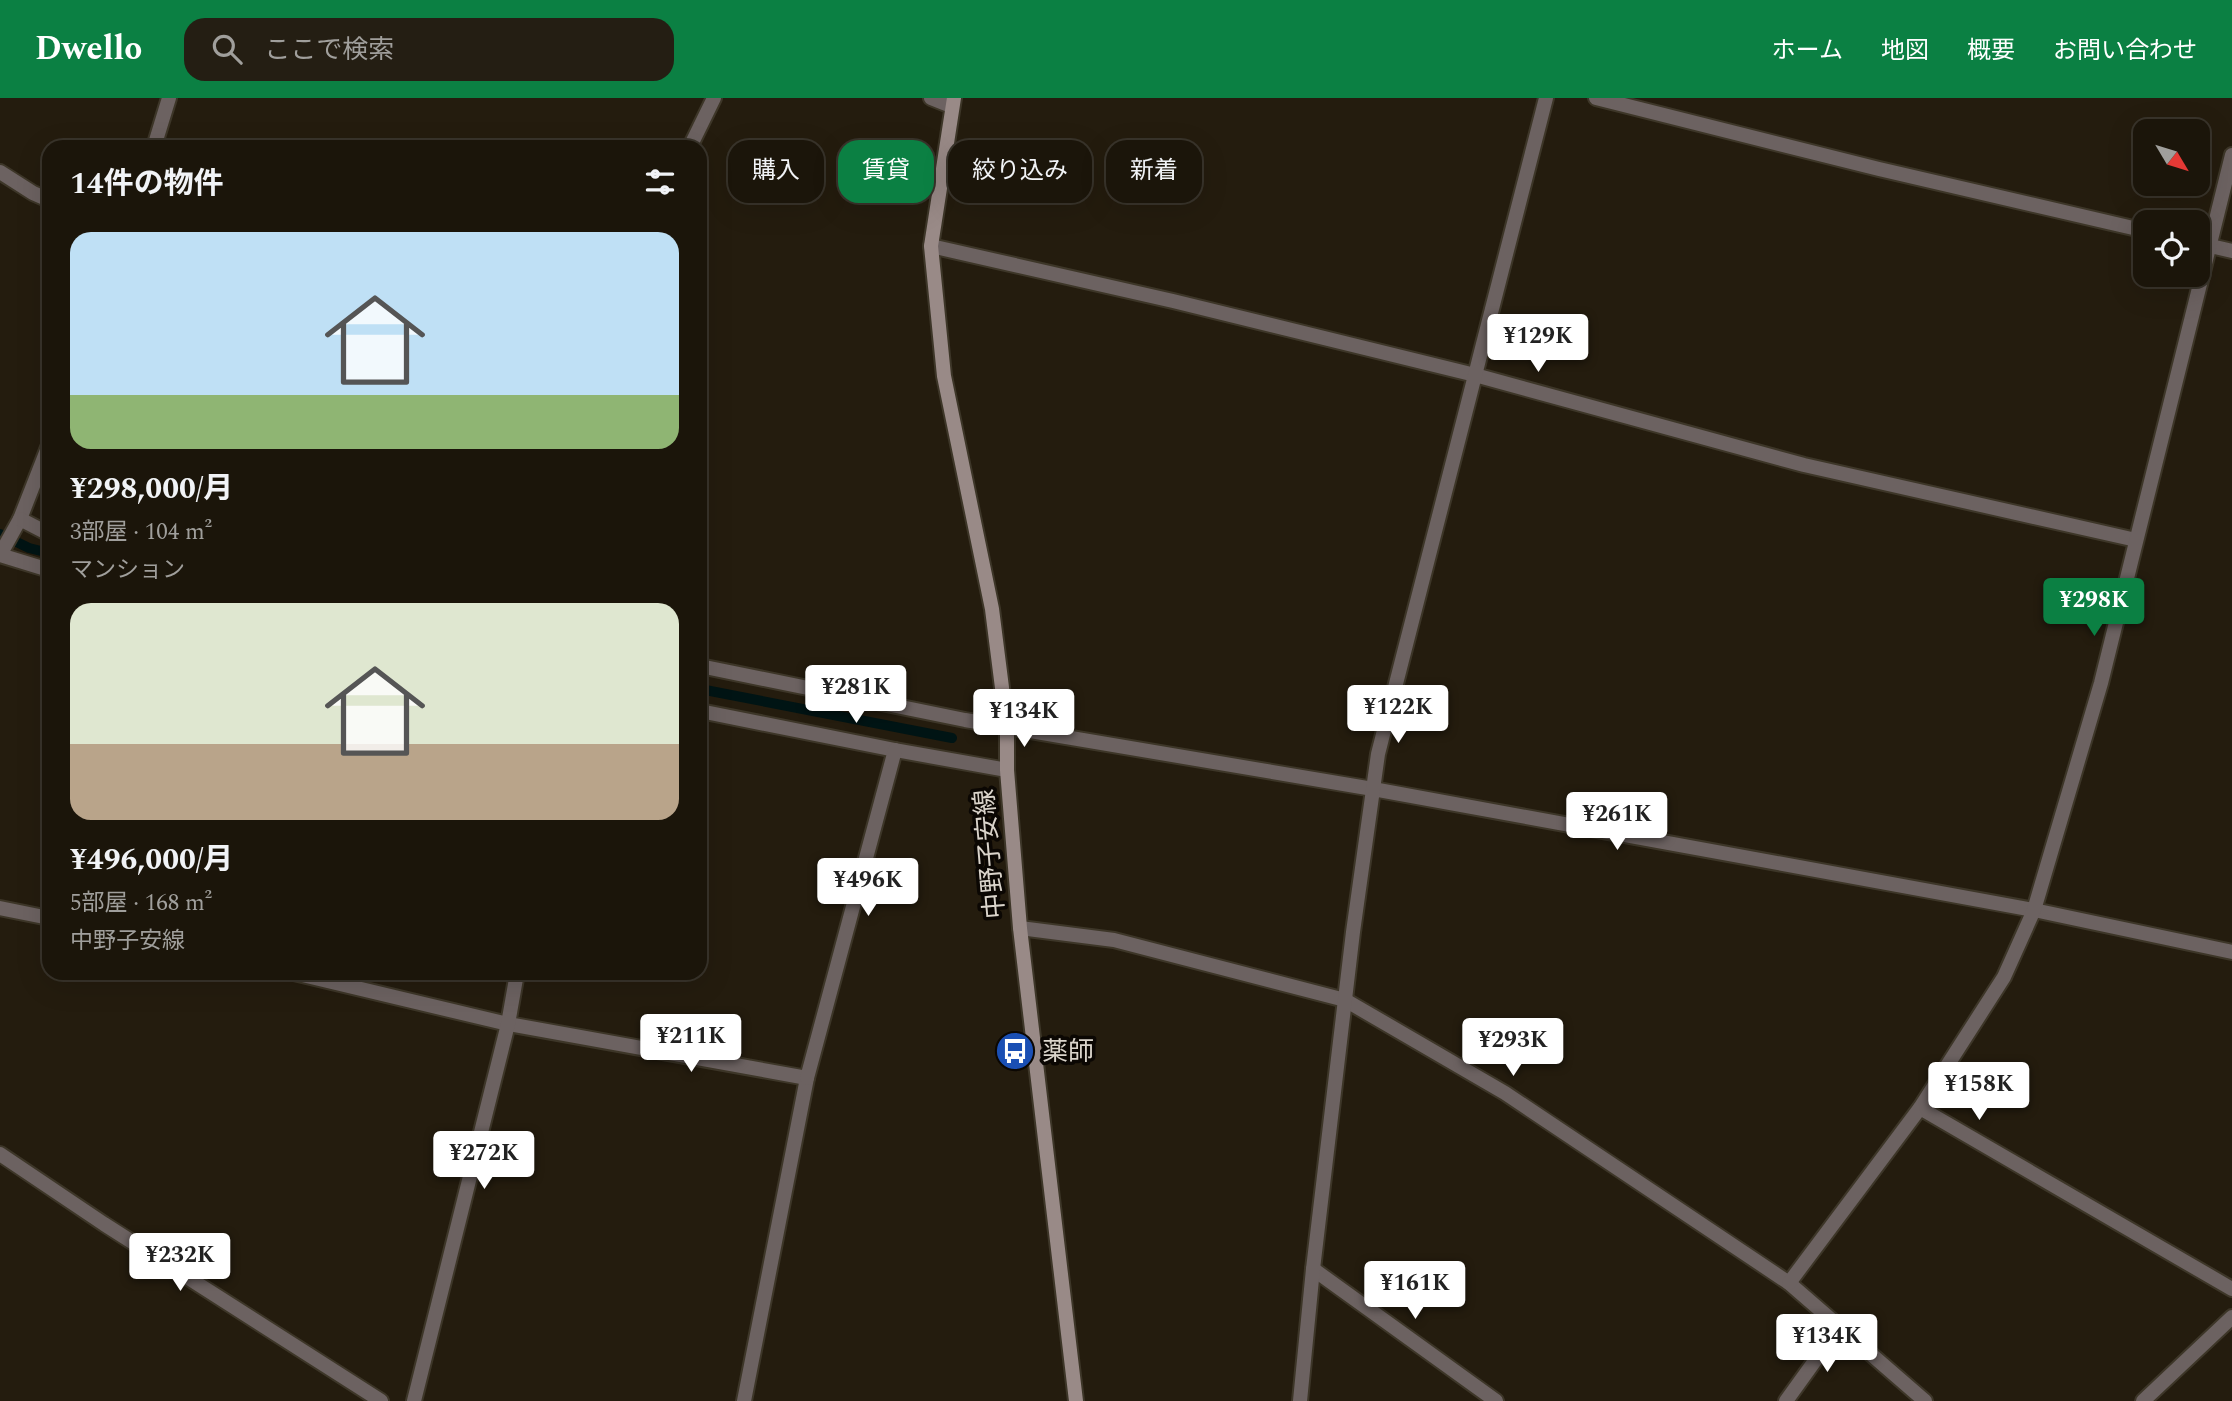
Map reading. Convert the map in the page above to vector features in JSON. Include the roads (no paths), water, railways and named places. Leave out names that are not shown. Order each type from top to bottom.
[{"type":"main road","name":"中野子安線","points":[[953,102],[931,246],[944,376],[992,609],[1007,727],[1007,769],[1020,928],[1076,1401]]},
{"type":"street","points":[[156,140],[169,98]]},
{"type":"street","points":[[693,140],[714,98]]},
{"type":"street","points":[[931,98],[953,102]]},
{"type":"street","points":[[1300,1401],[1345,1000],[1378,754],[1546,98]]},
{"type":"street","points":[[1596,98],[1879,169],[2133,228]]},
{"type":"street","points":[[2210,225],[2232,155]]},
{"type":"street","points":[[0,172],[42,197]]},
{"type":"street","points":[[931,246],[1475,374],[1804,465],[2136,540]]},
{"type":"street","points":[[2210,246],[2232,251]]},
{"type":"street","points":[[1789,1283],[1920,1108],[2004,977],[2034,910],[2101,683],[2194,287]]},
{"type":"street","points":[[42,462],[19,520],[1,554],[42,568]]},
{"type":"street","points":[[19,520],[42,531]]},
{"type":"street","points":[[707,667],[1007,727],[1373,789],[2034,910],[2232,952]]},
{"type":"street","points":[[707,713],[1007,769]]},
{"type":"street","points":[[744,1401],[807,1078],[895,750]]},
{"type":"street","points":[[0,908],[42,917]]},
{"type":"street","points":[[1020,928],[1114,940],[1345,1000],[1505,1093],[1789,1283],[1925,1401]]},
{"type":"street","points":[[323,980],[508,1024],[807,1078]]},
{"type":"street","points":[[414,1401],[508,1024],[516,980]]},
{"type":"street","points":[[1920,1108],[2232,1289]]},
{"type":"street","points":[[0,1154],[103,1224],[381,1401]]},
{"type":"street","points":[[1313,1269],[1496,1401]]},
{"type":"street","points":[[2143,1401],[2232,1317]]},
{"type":"street","points":[[1786,1401],[1840,1326]]},
{"type":"waterway","points":[[0,534],[42,551]]},
{"type":"waterway","points":[[707,690],[952,738]]},
{"type":"place","name":"薬師","points":[[1015,1051]]}]
